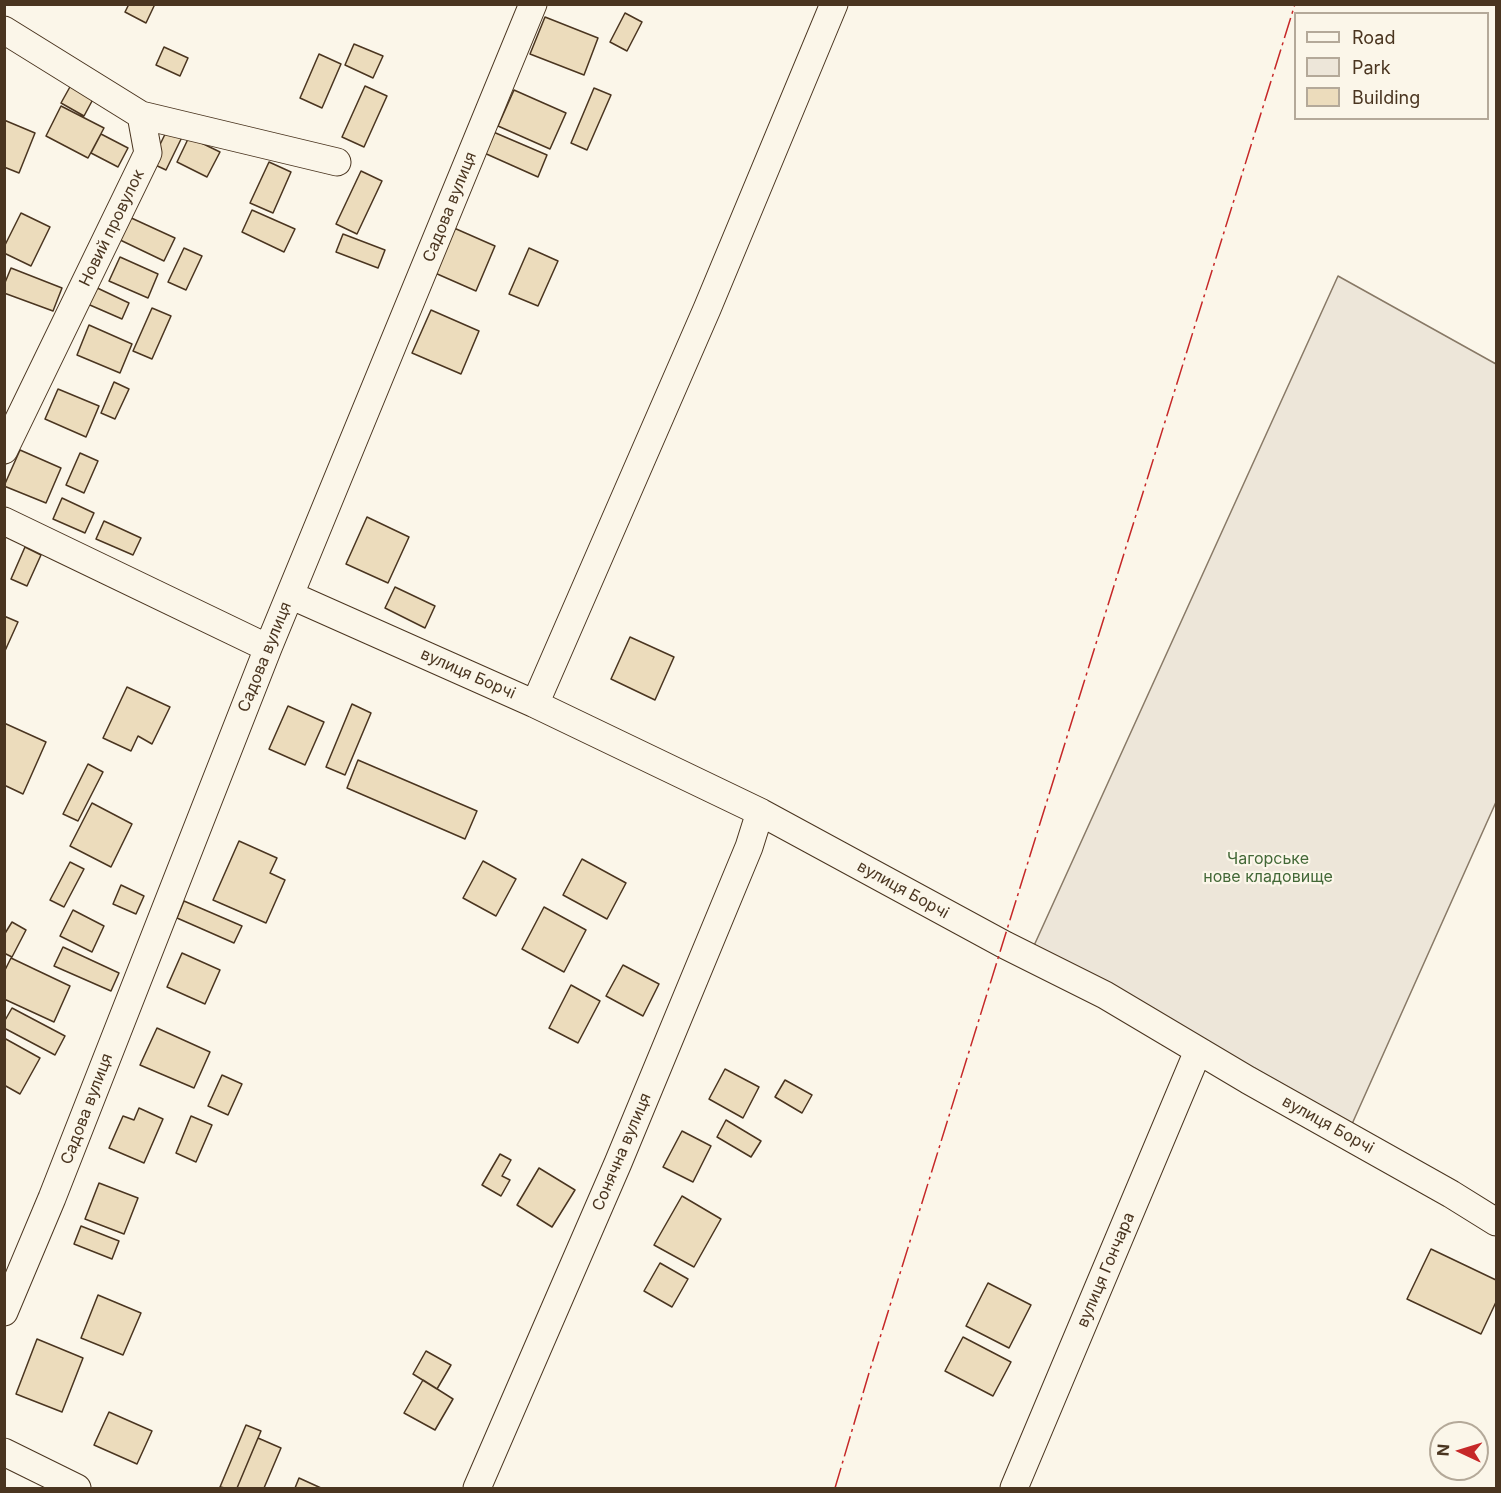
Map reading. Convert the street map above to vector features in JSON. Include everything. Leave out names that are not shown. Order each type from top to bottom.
[{"type":"street","name":"Садова вулиця","points":[[4,1312],[52,1198],[268,648],[533,4]]},
{"type":"street","points":[[535,704],[707,309],[834,4]]},
{"type":"street","points":[[4,30],[141,115],[337,162]]},
{"type":"street","name":"Новий провулок","points":[[4,450],[148,153],[141,115]]},
{"type":"street","points":[[4,521],[268,648]]},
{"type":"street","name":"вулиця Борчі","points":[[290,595],[535,704],[760,812],[1005,945],[1105,995],[1198,1051],[1497,1222]]},
{"type":"street","name":"Сонячна вулиця","points":[[477,1488],[618,1163],[749,847],[760,812]]},
{"type":"street","name":"вулиця Гончара","points":[[1014,1488],[1198,1051]]},
{"type":"street","points":[[4,1452],[77,1488]]},
{"type":"green space","name":"Чагорське нове кладовище","points":[[1338,276],[1496,364],[1496,802],[1352,1124],[1032,950]]},
{"type":"building","points":[[129,4],[155,4],[146,23],[125,12]]},
{"type":"building","points":[[625,13],[642,22],[627,51],[610,42]]},
{"type":"building","points":[[545,17],[598,38],[584,75],[530,54]]},
{"type":"building","points":[[354,44],[383,56],[373,78],[345,65]]},
{"type":"building","points":[[164,47],[188,58],[180,76],[156,65]]},
{"type":"building","points":[[319,54],[341,64],[322,108],[300,98]]},
{"type":"building","points":[[76,76],[99,88],[84,116],[61,103]]},
{"type":"building","points":[[365,86],[387,96],[364,147],[342,137]]},
{"type":"building","points":[[594,88],[611,95],[587,150],[571,143]]},
{"type":"building","points":[[514,90],[566,113],[550,149],[498,126]]},
{"type":"building","points":[[61,106],[104,128],[88,158],[46,136]]},
{"type":"building","points":[[4,120],[35,133],[19,173],[4,167]]},
{"type":"building","points":[[170,124],[185,131],[166,170],[151,163]]},
{"type":"building","points":[[491,131],[547,155],[538,177],[482,152]]},
{"type":"building","points":[[101,134],[128,148],[118,167],[91,153]]},
{"type":"building","points":[[189,137],[220,152],[207,177],[177,162]]},
{"type":"building","points":[[269,162],[291,172],[273,213],[250,203]]},
{"type":"building","points":[[361,171],[382,181],[357,234],[336,224]]},
{"type":"building","points":[[252,210],[295,229],[284,252],[242,232]]},
{"type":"building","points":[[21,213],[50,227],[31,266],[4,253],[4,247]]},
{"type":"building","points":[[127,216],[175,238],[164,261],[116,238]]},
{"type":"building","points":[[454,228],[495,246],[476,291],[435,273]]},
{"type":"building","points":[[343,234],[385,250],[378,268],[336,252]]},
{"type":"building","points":[[184,248],[202,256],[186,290],[168,282]]},
{"type":"building","points":[[529,248],[558,261],[538,306],[509,294]]},
{"type":"building","points":[[120,257],[158,274],[148,298],[109,281]]},
{"type":"building","points":[[11,268],[62,288],[53,311],[4,293],[4,285]]},
{"type":"building","points":[[91,285],[129,303],[122,319],[83,302]]},
{"type":"building","points":[[152,308],[171,316],[152,359],[133,351]]},
{"type":"building","points":[[431,310],[479,331],[461,374],[412,353]]},
{"type":"building","points":[[89,325],[132,344],[120,373],[77,355]]},
{"type":"building","points":[[114,382],[129,389],[115,419],[101,413]]},
{"type":"building","points":[[58,389],[99,406],[86,437],[45,419]]},
{"type":"building","points":[[20,450],[61,468],[46,503],[4,486]]},
{"type":"building","points":[[80,453],[98,461],[84,493],[66,485]]},
{"type":"building","points":[[62,498],[94,513],[85,533],[53,519]]},
{"type":"building","points":[[367,517],[409,537],[388,583],[346,564]]},
{"type":"building","points":[[104,521],[141,538],[133,555],[96,539]]},
{"type":"building","points":[[25,547],[41,555],[27,586],[11,579]]},
{"type":"building","points":[[395,587],[435,606],[425,628],[385,608]]},
{"type":"building","points":[[4,616],[18,622],[4,653]]},
{"type":"building","points":[[630,637],[674,657],[655,700],[611,679]]},
{"type":"building","points":[[127,687],[170,707],[152,744],[138,736],[131,751],[103,738]]},
{"type":"building","points":[[352,704],[371,713],[345,775],[326,767]]},
{"type":"building","points":[[288,706],[324,722],[305,765],[269,749]]},
{"type":"building","points":[[4,723],[46,742],[23,794],[4,785]]},
{"type":"building","points":[[358,760],[477,811],[465,839],[347,788]]},
{"type":"building","points":[[88,764],[103,772],[78,821],[63,814]]},
{"type":"building","points":[[92,803],[132,824],[111,867],[70,846]]},
{"type":"building","points":[[239,841],[277,858],[270,873],[285,880],[266,923],[213,900]]},
{"type":"building","points":[[582,859],[626,883],[607,919],[563,895]]},
{"type":"building","points":[[483,861],[516,879],[496,916],[463,898]]},
{"type":"building","points":[[70,862],[84,869],[64,907],[50,900]]},
{"type":"building","points":[[121,885],[144,896],[136,914],[113,904]]},
{"type":"building","points":[[184,901],[242,926],[234,943],[177,918]]},
{"type":"building","points":[[544,907],[586,930],[564,972],[522,949]]},
{"type":"building","points":[[73,910],[104,926],[92,952],[60,936]]},
{"type":"building","points":[[12,922],[26,930],[12,957],[4,953],[4,935]]},
{"type":"building","points":[[63,947],[119,973],[111,991],[54,966]]},
{"type":"building","points":[[182,953],[220,970],[205,1004],[167,987]]},
{"type":"building","points":[[11,958],[70,986],[54,1022],[4,999],[4,972]]},
{"type":"building","points":[[623,965],[659,984],[643,1016],[606,996]]},
{"type":"building","points":[[571,985],[600,1001],[578,1043],[549,1028]]},
{"type":"building","points":[[12,1008],[65,1036],[55,1055],[4,1028],[4,1022]]},
{"type":"building","points":[[157,1028],[210,1052],[194,1088],[140,1065]]},
{"type":"building","points":[[4,1038],[40,1058],[20,1094],[4,1085]]},
{"type":"building","points":[[725,1069],[759,1087],[743,1118],[709,1099]]},
{"type":"building","points":[[222,1075],[242,1084],[228,1115],[208,1106]]},
{"type":"building","points":[[785,1080],[812,1095],[802,1113],[775,1097]]},
{"type":"building","points":[[139,1108],[163,1119],[144,1163],[109,1148],[123,1116],[134,1120]]},
{"type":"building","points":[[191,1116],[212,1125],[196,1162],[176,1153]]},
{"type":"building","points":[[726,1120],[761,1141],[751,1157],[717,1137]]},
{"type":"building","points":[[682,1131],[711,1146],[693,1182],[663,1167]]},
{"type":"building","points":[[500,1154],[511,1160],[502,1176],[510,1180],[501,1196],[482,1185]]},
{"type":"building","points":[[539,1168],[575,1190],[552,1227],[517,1205]]},
{"type":"building","points":[[99,1183],[138,1198],[124,1234],[85,1219]]},
{"type":"building","points":[[682,1196],[721,1219],[694,1267],[654,1245]]},
{"type":"building","points":[[81,1226],[119,1241],[112,1259],[74,1244]]},
{"type":"building","points":[[1431,1249],[1496,1280],[1496,1302],[1481,1334],[1407,1299]]},
{"type":"building","points":[[660,1263],[688,1279],[672,1307],[644,1291]]},
{"type":"building","points":[[988,1283],[1031,1305],[1009,1348],[966,1326]]},
{"type":"building","points":[[98,1295],[141,1313],[123,1355],[81,1338]]},
{"type":"building","points":[[963,1337],[1011,1362],[993,1396],[945,1371]]},
{"type":"building","points":[[37,1339],[83,1358],[62,1412],[16,1394]]},
{"type":"building","points":[[426,1351],[451,1365],[437,1389],[413,1374]]},
{"type":"building","points":[[423,1380],[453,1399],[435,1430],[404,1413]]},
{"type":"building","points":[[109,1412],[152,1431],[137,1464],[94,1445]]},
{"type":"building","points":[[246,1425],[261,1431],[237,1488],[220,1487]]},
{"type":"building","points":[[258,1438],[281,1448],[264,1488],[237,1488]]},
{"type":"building","points":[[299,1478],[321,1488],[295,1488]]},
{"type":"power","points":[[835,1488],[1295,4]]}]
